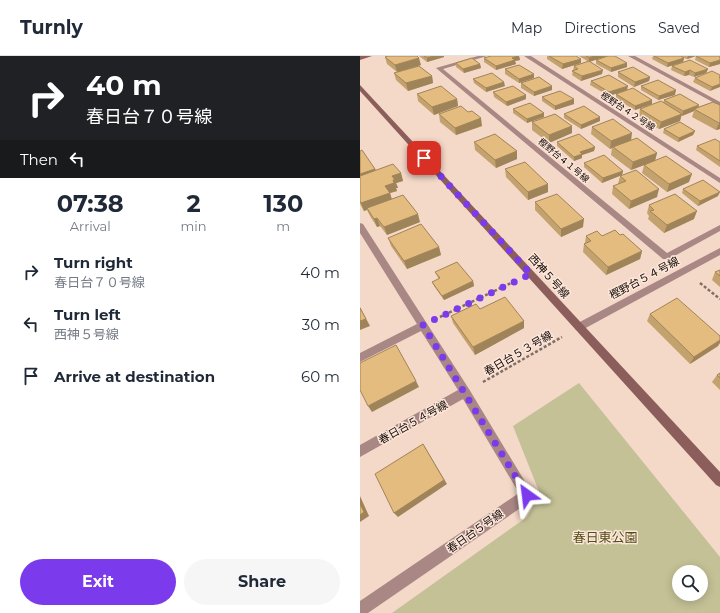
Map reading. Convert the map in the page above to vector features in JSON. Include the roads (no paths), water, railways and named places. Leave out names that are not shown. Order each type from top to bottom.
[{"type":"street","points":[[360,58],[368,56]]},
{"type":"street","name":"樫野台４１号線","points":[[484,56],[439,68],[666,257],[720,228]]},
{"type":"street","name":"樫野台４２号線","points":[[527,56],[720,181]]},
{"type":"street","points":[[630,56],[720,104]]},
{"type":"street","name":"西神５号線","points":[[360,87],[720,481]]},
{"type":"street","name":"春日台５号線","points":[[360,226],[465,392],[527,495],[360,610]]},
{"type":"street","name":"樫野台５４号線","points":[[579,327],[720,251]]},
{"type":"street","points":[[360,358],[423,325]]},
{"type":"street","name":"春日台５４号線","points":[[360,451],[465,392]]},
{"type":"park label","name":"春日東公園","points":[[605,537]]}]
